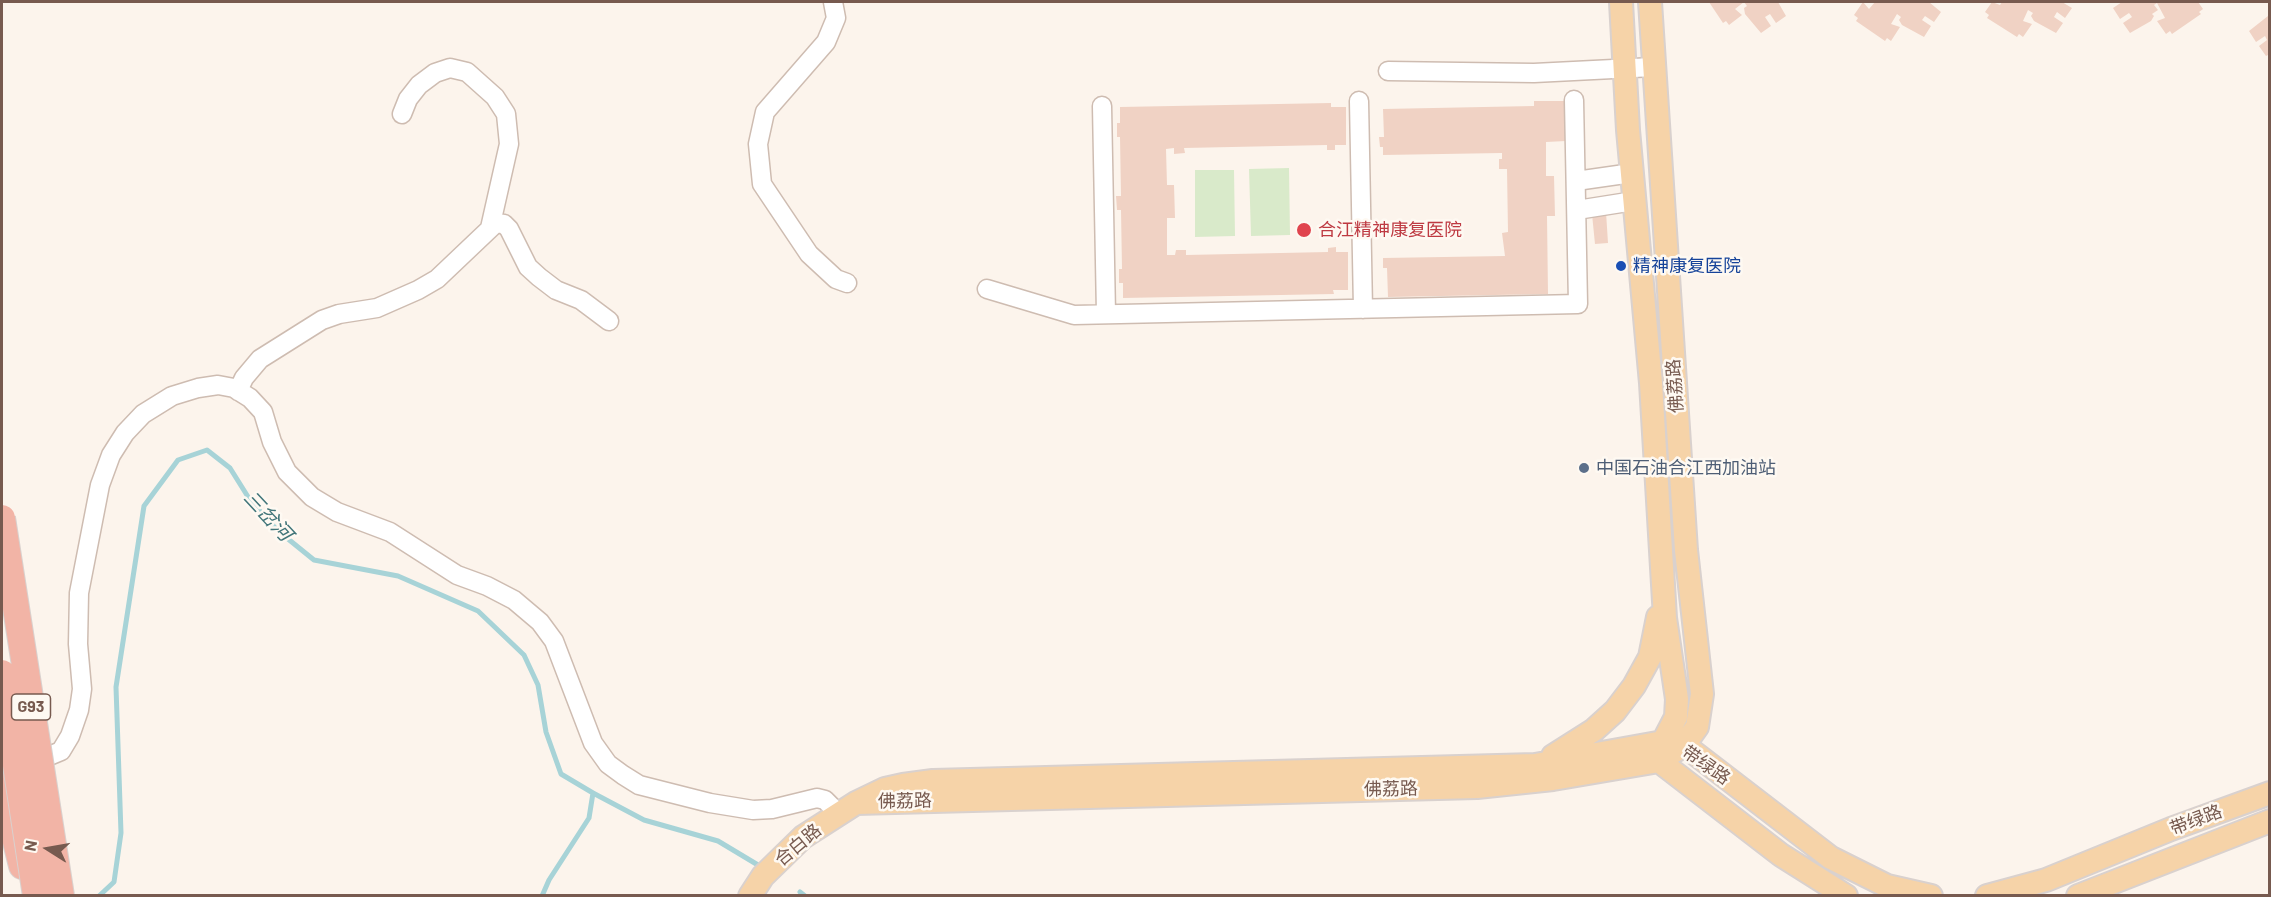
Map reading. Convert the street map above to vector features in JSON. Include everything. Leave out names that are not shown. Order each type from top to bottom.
[{"type":"highway","name":"G93","points":[[2,518],[62,896]]},
{"type":"highway","name":"G93","points":[[2,673],[36,896]]},
{"type":"highway","points":[[2,785],[29,896]]},
{"type":"main road","name":"佛荔路","points":[[1621,2],[1634,201],[1651,383],[1660,546],[1677,708],[1669,750]]},
{"type":"main road","name":"佛荔路","points":[[847,808],[1477,787],[1552,779],[1669,750],[1697,727],[1702,694],[1686,550],[1650,2]]},
{"type":"main road","points":[[1508,766],[1550,757],[1571,747],[1615,711],[1634,686],[1650,657],[1658,625],[1660,546]]},
{"type":"main road","name":"佛荔路","points":[[847,808],[885,789],[933,781],[1508,766],[1669,750]]},
{"type":"main road","name":"带绿路","points":[[1669,750],[1788,860],[1846,896]]},
{"type":"main road","name":"带绿路","points":[[1669,750],[1831,858],[1872,880],[1931,896]]},
{"type":"main road","name":"带绿路","points":[[1987,896],[2046,880],[2171,829],[2270,793]]},
{"type":"main road","name":"合白路","points":[[750,896],[764,876],[791,848],[847,808]]},
{"type":"main road","name":"带绿路","points":[[2078,896],[2270,821]]},
{"type":"street","points":[[833,2],[836,18],[826,42],[765,111],[758,144],[762,184],[808,254],[836,279],[847,283]]},
{"type":"street","points":[[1388,70],[1534,73],[1653,67]]},
{"type":"street","points":[[402,114],[408,99],[419,85],[435,73],[450,69],[467,72],[495,97],[506,114],[509,144],[490,228]]},
{"type":"street","points":[[987,289],[1074,315],[1578,304],[1575,100]]},
{"type":"street","points":[[1359,101],[1363,309]]},
{"type":"street","points":[[1102,106],[1106,314]]},
{"type":"street","points":[[1576,181],[1632,173]]},
{"type":"street","points":[[1577,210],[1634,201]]},
{"type":"street","points":[[238,391],[244,378],[260,358],[322,320],[339,314],[377,308],[418,290],[437,279],[496,223],[504,224],[515,239],[528,267],[556,290],[581,300],[609,321]]},
{"type":"street","points":[[2,745],[25,747],[49,756],[61,752],[80,710],[82,689],[78,644],[79,594],[100,485],[111,455],[125,433],[143,414],[172,396],[218,385],[238,391],[250,398],[262,412],[272,442],[287,472],[312,497],[337,512],[390,532],[457,575],[488,586],[514,600],[540,622],[554,641],[593,742],[608,764],[622,775],[639,785],[710,803],[753,810],[772,809],[817,798],[847,808]]},
{"type":"green space","points":[[1289,168],[1290,235],[1251,236],[1249,169]]},
{"type":"green space","points":[[1195,170],[1234,170],[1235,236],[1195,237]]},
{"type":"building","points":[[1709,2],[1744,2],[1735,9],[1742,15],[1729,25],[1726,21],[1723,23]]},
{"type":"building","points":[[1744,2],[1778,2],[1786,16],[1776,23],[1770,14],[1765,17],[1771,26],[1761,33],[1745,14],[1744,8],[1747,6]]},
{"type":"building","points":[[1863,2],[1869,9],[1875,2],[1929,2],[1941,12],[1934,22],[1925,16],[1922,20],[1931,26],[1924,37],[1902,25],[1899,20],[1901,17],[1897,14],[1891,24],[1900,27],[1891,41],[1887,38],[1885,41],[1856,21],[1858,18],[1854,15]]},
{"type":"building","points":[[1992,2],[2000,5],[2002,2],[2062,2],[2072,8],[2065,18],[2057,12],[2054,17],[2063,23],[2056,33],[2034,21],[2031,16],[2033,13],[2028,10],[2023,21],[2032,24],[2023,37],[2019,34],[2017,37],[1987,18],[1989,15],[1985,12]]},
{"type":"building","points":[[2122,2],[2198,2],[2203,9],[2199,12],[2201,14],[2172,34],[2170,31],[2166,34],[2157,21],[2165,18],[2157,3],[2154,5],[2158,10],[2152,14],[2154,16],[2151,21],[2130,33],[2123,23],[2132,17],[2129,13],[2120,19],[2113,8]]},
{"type":"building","points":[[2268,16],[2270,54],[2266,56],[2259,46],[2267,40],[2265,36],[2256,42],[2249,31]]},
{"type":"building","points":[[1534,101],[1565,101],[1566,141],[1546,142],[1546,176],[1554,176],[1555,216],[1547,216],[1548,294],[1388,297],[1387,268],[1383,268],[1383,258],[1505,256],[1502,233],[1508,232],[1507,169],[1499,169],[1499,159],[1502,159],[1502,153],[1383,155],[1379,137],[1384,137],[1383,109],[1534,106]]},
{"type":"building","points":[[1331,103],[1331,107],[1346,107],[1346,145],[1335,145],[1335,150],[1327,150],[1327,145],[1184,148],[1185,153],[1174,154],[1174,148],[1166,149],[1167,185],[1174,185],[1175,218],[1167,218],[1167,255],[1175,255],[1176,250],[1186,250],[1186,255],[1328,252],[1328,248],[1336,247],[1336,252],[1348,252],[1348,290],[1333,290],[1334,294],[1123,298],[1123,283],[1119,283],[1119,269],[1122,269],[1121,210],[1117,210],[1116,196],[1121,196],[1120,137],[1117,137],[1120,107]]},
{"type":"building","points":[[1606,212],[1608,243],[1595,244],[1592,214]]},
{"type":"waterway","name":"三岔河","points":[[99,896],[114,882],[121,833],[116,687],[144,506],[178,460],[207,450],[230,468],[250,500],[277,530],[314,560],[398,576],[478,611],[524,655],[538,685],[546,732],[561,774],[593,793],[589,818],[549,880],[542,896]]},
{"type":"waterway","points":[[593,793],[644,820],[718,841],[758,865]]},
{"type":"waterway","points":[[800,892],[805,896]]},
{"type":"place","name":"合江精神康复医院","points":[[1304,230]]},
{"type":"place","name":"精神康复医院","points":[[1621,266]]},
{"type":"place","name":"中国石油合江西加油站","points":[[1584,468]]}]
